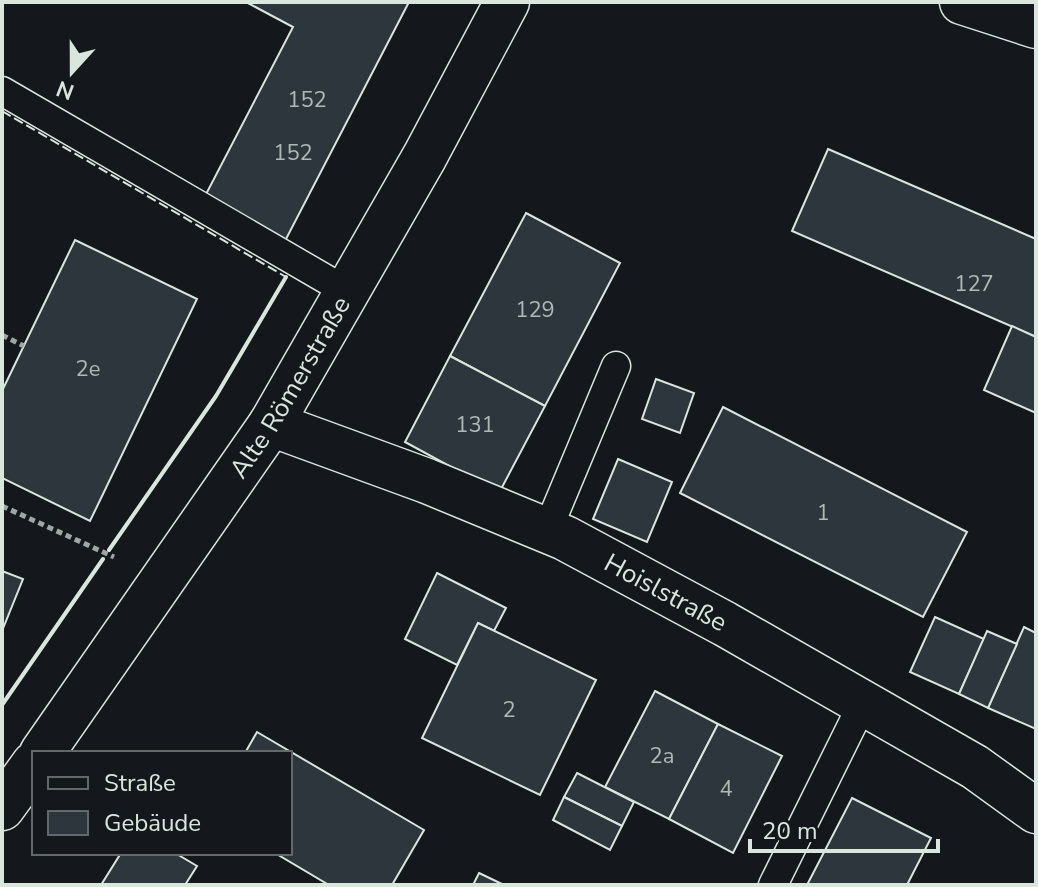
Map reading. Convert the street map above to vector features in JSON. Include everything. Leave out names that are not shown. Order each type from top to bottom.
[{"type":"street","name":"Alte Römerstraße","points":[[40,751],[271,424],[425,156],[507,2]]},
{"type":"street","points":[[962,2],[1036,26]]},
{"type":"street","name":"Hoislstraße","points":[[271,424],[427,481],[565,538],[725,624],[975,767],[1036,811]]},
{"type":"street","name":"Alte Römerstraße","points":[[20,779],[32,762]]},
{"type":"lane","points":[[2,91],[348,292]]},
{"type":"lane","points":[[547,531],[616,366]]},
{"type":"lane","points":[[773,885],[863,703]]},
{"type":"path","points":[[2,335],[24,346]]},
{"type":"path","points":[[2,506],[121,561]]},
{"type":"building","points":[[246,2],[409,2],[285,241],[204,198],[293,27]]},
{"type":"building","points":[[828,149],[1036,239],[1036,337],[792,231]]},
{"type":"building","points":[[526,213],[620,263],[545,406],[450,356]]},
{"type":"building","points":[[75,240],[197,299],[90,521],[2,478],[2,391]]},
{"type":"building","points":[[1012,326],[1036,337],[1036,413],[984,390]]},
{"type":"building","points":[[450,356],[545,406],[499,493],[405,442]]},
{"type":"building","points":[[656,379],[694,393],[680,433],[642,419]]},
{"type":"building","points":[[723,407],[967,532],[923,617],[680,493]]},
{"type":"building","points":[[618,459],[672,482],[647,542],[593,519]]},
{"type":"building","points":[[2,571],[23,579],[2,631]]},
{"type":"building","points":[[437,573],[506,608],[494,631],[478,623],[457,665],[405,639]]},
{"type":"building","points":[[935,617],[984,639],[959,694],[910,672]]},
{"type":"building","points":[[478,623],[596,680],[540,795],[422,738]]},
{"type":"building","points":[[1024,627],[1036,633],[1036,729],[988,708]]},
{"type":"building","points":[[987,631],[1017,644],[988,708],[959,694]]},
{"type":"building","points":[[655,691],[718,724],[669,819],[605,787]]},
{"type":"building","points":[[718,724],[782,756],[733,853],[669,819]]},
{"type":"building","points":[[257,732],[289,751],[246,751]]},
{"type":"building","points":[[292,753],[424,830],[392,885],[329,885],[278,855],[292,855]]},
{"type":"building","points":[[577,773],[634,802],[622,826],[564,797]]},
{"type":"building","points":[[564,797],[622,826],[610,850],[553,820]]},
{"type":"building","points":[[852,798],[931,838],[907,885],[807,885]]},
{"type":"building","points":[[120,855],[178,855],[197,866],[185,885],[101,885]]},
{"type":"building","points":[[479,873],[504,885],[473,885]]},
{"type":"fence","points":[[2,111],[286,277]]},
{"type":"wall","points":[[109,550],[216,396],[286,277]]},
{"type":"wall","points":[[2,705],[103,559]]}]
